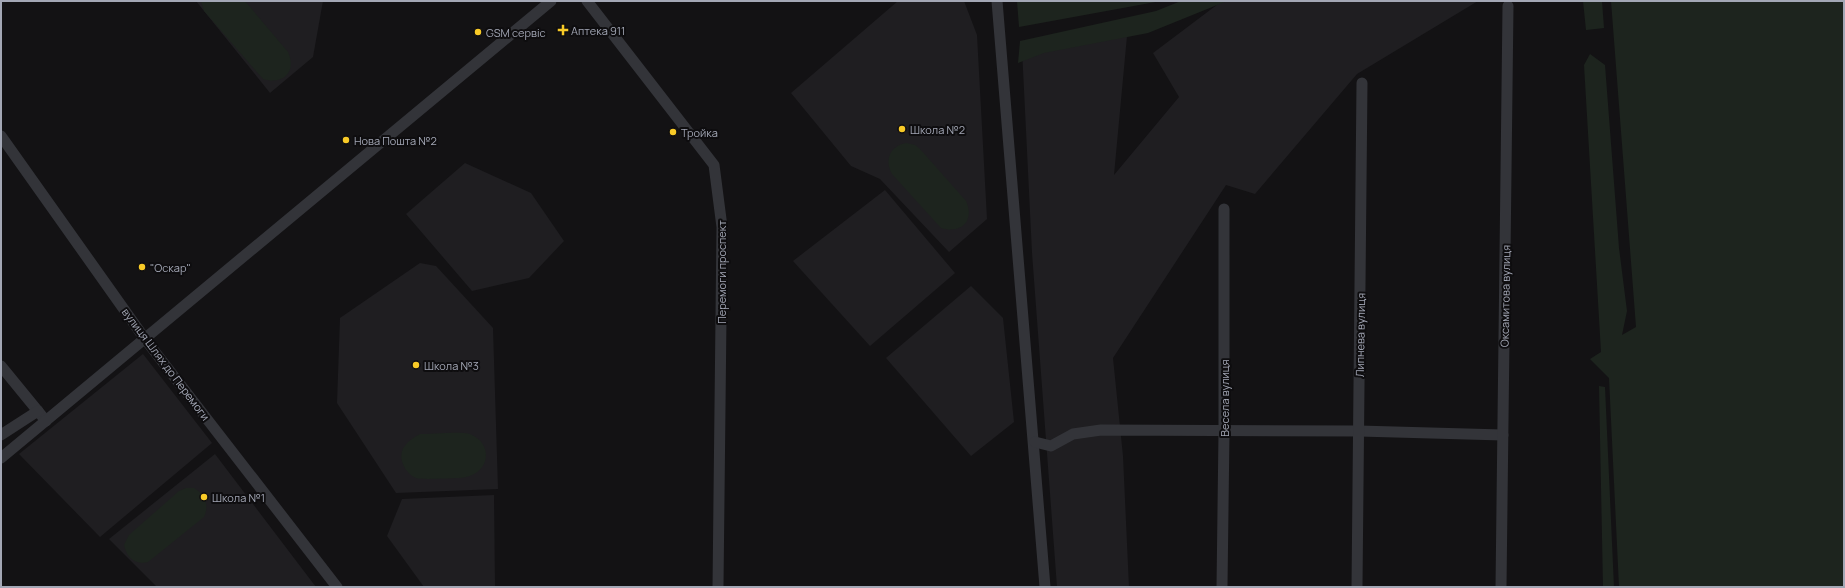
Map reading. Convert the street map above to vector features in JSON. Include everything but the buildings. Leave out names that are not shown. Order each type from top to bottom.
[{"type":"street","points":[[1,458],[551,1]]},
{"type":"street","name":"Перемоги проспект","points":[[587,1],[714,165],[722,228],[718,587]]},
{"type":"street","points":[[997,1],[1035,442],[1045,587]]},
{"type":"street","name":"Оксамитова вулиця","points":[[1501,587],[1508,6]]},
{"type":"street","name":"Липнева вулиця","points":[[1357,587],[1362,83]]},
{"type":"street","name":"вулиця Шлях до Перемоги","points":[[1,136],[146,339],[337,587]]},
{"type":"street","name":"Весела вулиця","points":[[1222,587],[1224,209]]},
{"type":"street","points":[[1,366],[46,420]]},
{"type":"street","points":[[1,435],[38,411]]},
{"type":"street","points":[[1035,442],[1051,446],[1073,434],[1102,430],[1359,432],[1503,435]]},
{"type":"shaded area","points":[[196,1],[323,1],[313,57],[270,93]]},
{"type":"shaded area","points":[[201,1],[245,1],[288,52],[291,66],[286,75],[277,80],[263,79],[204,11]]},
{"type":"shaded area","name":"Школа №2","points":[[898,1],[964,1],[977,35],[987,219],[949,252],[880,179],[851,166],[791,93]]},
{"type":"shaded area","points":[[1017,1],[1161,1],[1019,27]]},
{"type":"shaded area","points":[[1181,1],[1227,1],[1148,33],[1044,53],[1018,63],[1020,41],[1156,11]]},
{"type":"shaded area","points":[[1222,1],[1478,1],[1357,74],[1255,194],[1226,185],[1113,358],[1123,456],[1129,587],[1057,587],[1032,253],[1022,49],[1127,36],[1114,175],[1179,97],[1153,53]]},
{"type":"shaded area","points":[[1583,1],[1602,1],[1604,28],[1586,30]]},
{"type":"shaded area","points":[[1611,1],[1844,1],[1844,587],[1619,587],[1609,378],[1590,359],[1601,352],[1584,65],[1590,54],[1605,65],[1619,248],[1627,311],[1622,335],[1636,327]]},
{"type":"shaded area","points":[[906,143],[915,145],[920,149],[966,201],[969,214],[967,220],[960,227],[955,229],[941,228],[892,174],[889,164],[890,154],[896,147]]},
{"type":"shaded area","points":[[465,163],[531,193],[564,241],[529,278],[472,291],[406,214]]},
{"type":"shaded area","points":[[885,190],[955,273],[870,346],[793,261]]},
{"type":"shaded area","name":"Школа №3","points":[[420,263],[436,266],[493,328],[498,489],[396,493],[337,403],[340,318]]},
{"type":"shaded area","points":[[971,286],[1003,318],[1014,422],[971,456],[886,358]]},
{"type":"shaded area","points":[[143,354],[212,443],[100,537],[19,454]]},
{"type":"shaded area","points":[[1599,386],[1605,387],[1614,587],[1603,587]]},
{"type":"shaded area","points":[[420,434],[470,434],[478,439],[486,452],[486,460],[483,467],[469,476],[459,478],[424,479],[412,476],[403,465],[401,456],[404,447],[411,439]]},
{"type":"shaded area","name":"Школа №1","points":[[215,454],[316,587],[157,587],[109,539]]},
{"type":"shaded area","points":[[186,488],[194,488],[203,496],[206,504],[206,512],[204,517],[148,562],[143,563],[132,560],[127,554],[124,545],[129,535],[179,491]]},
{"type":"shaded area","points":[[494,495],[495,587],[424,587],[387,536],[402,499]]},
{"type":"place","name":"Аптека 911","points":[[563,30]]},
{"type":"place","name":"GSM сервіс","points":[[478,32]]},
{"type":"place","name":"Школа №2","points":[[902,129]]},
{"type":"place","name":"Тройка","points":[[673,132]]},
{"type":"place","name":"Нова Пошта №2","points":[[346,140]]},
{"type":"place","name":"\"Оскар\"","points":[[142,267]]},
{"type":"place","name":"Школа №3","points":[[416,365]]},
{"type":"place","name":"Школа №1","points":[[204,497]]}]
